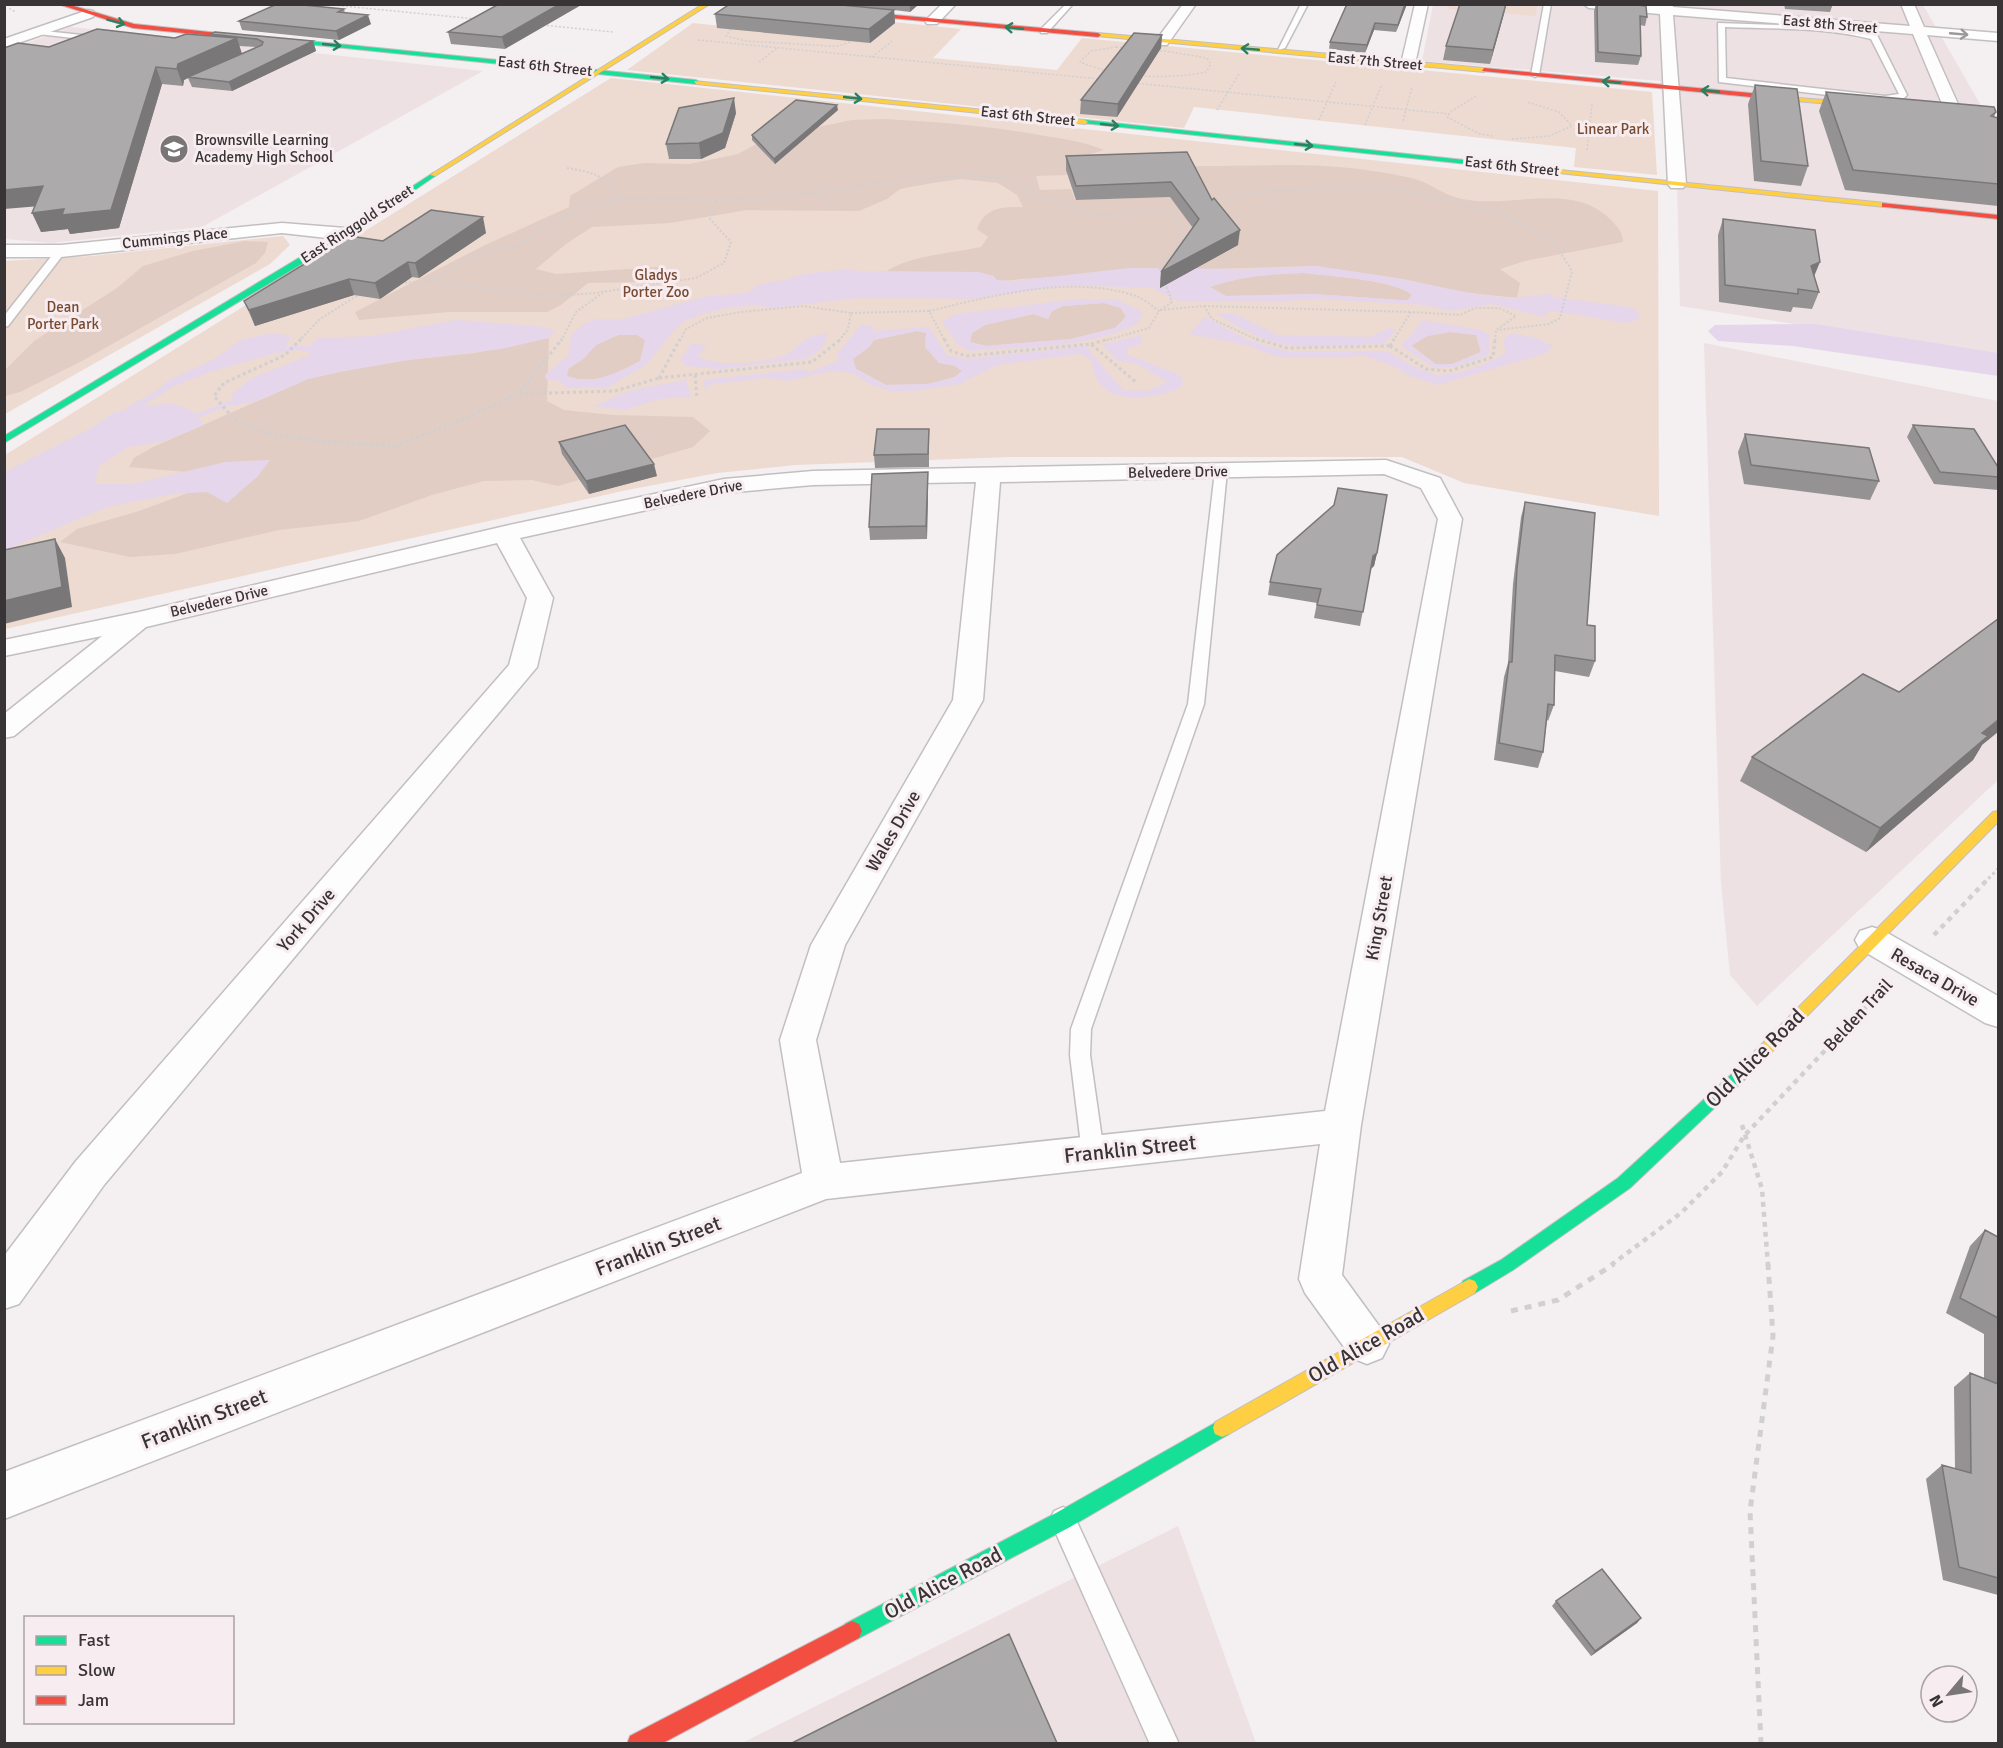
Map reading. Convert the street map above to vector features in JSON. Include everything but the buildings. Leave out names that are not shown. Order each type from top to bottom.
[{"type":"main road","name":"East 6th Street","points":[[60,4],[133,26],[601,72],[1998,217]]},
{"type":"main road","name":"East Ringgold Street","points":[[4,440],[345,234],[391,202],[708,4]]},
{"type":"main road","points":[[125,10],[133,15],[190,32]]},
{"type":"main road","name":"East 7th Street","points":[[833,12],[1907,109]]},
{"type":"main road","name":"Old Alice Road","points":[[638,1743],[1063,1520],[1507,1265],[1624,1183],[1731,1084],[1998,815]]},
{"type":"street","points":[[932,21],[950,4]]},
{"type":"street","points":[[1162,42],[1190,4]]},
{"type":"street","points":[[1408,64],[1422,4]]},
{"type":"street","name":"East 8th Street","points":[[1589,4],[1666,8],[1783,24],[1919,31],[1998,38]]},
{"type":"street","points":[[1907,4],[1954,113]]},
{"type":"street","points":[[1666,8],[1677,184]]},
{"type":"street","points":[[4,44],[88,14]]},
{"type":"street","name":"Cummings Place","points":[[4,251],[20,253],[61,251],[282,228],[345,234]]},
{"type":"street","name":"Belvedere Drive","points":[[4,648],[139,620],[505,534],[724,486],[813,478],[1386,467],[1431,483]]},
{"type":"street","name":"Wales Drive","points":[[824,1182],[798,1041],[828,945],[968,700],[989,476]]},
{"type":"street","name":"King Street","points":[[1366,1344],[1320,1279],[1342,1125],[1450,519],[1431,483]]},
{"type":"street","name":"York Drive","points":[[4,1290],[90,1173],[523,667],[540,598],[505,534]]},
{"type":"street","points":[[4,729],[139,620]]},
{"type":"street","name":"Resaca Drive","points":[[1872,940],[1998,1013]]},
{"type":"street","name":"Franklin Street","points":[[4,1496],[824,1182],[1342,1125]]},
{"type":"lane","points":[[1044,31],[1070,4]]},
{"type":"lane","points":[[1281,48],[1305,4]]},
{"type":"lane","points":[[1535,75],[1548,4]]},
{"type":"lane","points":[[1783,24],[1874,37],[1903,94],[1900,97],[1885,99],[1722,80],[1720,25],[1783,24]]},
{"type":"lane","points":[[38,32],[86,35],[60,45]]},
{"type":"lane","points":[[263,48],[280,40]]},
{"type":"lane","points":[[4,324],[61,251]]},
{"type":"lane","points":[[1093,1153],[1080,1055],[1081,1029],[1196,704],[1221,471]]},
{"type":"lane","points":[[1063,1520],[1165,1743]]},
{"type":"path","points":[[322,4],[480,19]]},
{"type":"path","points":[[538,25],[1108,80]]},
{"type":"path","points":[[731,29],[726,36],[746,41],[839,46],[852,41]]},
{"type":"path","points":[[752,68],[783,44]]},
{"type":"path","points":[[1365,125],[1385,76]]},
{"type":"path","points":[[1319,120],[1337,80]]},
{"type":"path","points":[[1132,82],[1450,114]]},
{"type":"path","points":[[1402,121],[1414,82]]},
{"type":"path","points":[[1474,93],[1476,98]]},
{"type":"path","points":[[1483,98],[1476,98],[1447,117],[1480,134],[1497,137]]},
{"type":"path","points":[[1586,158],[1593,105],[1590,98]]},
{"type":"path","points":[[1505,139],[1549,136],[1572,126],[1562,113],[1552,107],[1523,101]]},
{"type":"path","points":[[1590,128],[1654,134]]},
{"type":"path","points":[[567,168],[600,175],[611,182],[621,200]]},
{"type":"path","points":[[430,281],[478,254],[519,246],[549,224],[580,208],[621,200],[670,198],[716,201],[813,193],[876,183],[964,175],[1013,179],[1033,195],[1100,216],[1182,208]]},
{"type":"path","points":[[1211,202],[1255,192],[1386,186],[1505,215],[1555,244],[1572,271],[1564,294],[1560,318],[1550,324],[1496,330]]},
{"type":"path","points":[[398,284],[430,281],[553,296],[696,278],[724,263],[730,242],[710,219],[716,201]]},
{"type":"path","points":[[929,311],[951,351],[966,356],[1091,344],[1149,328],[1159,310],[1172,302],[1160,269],[1184,236],[1173,210]]},
{"type":"path","points":[[659,378],[686,329],[707,318],[803,306],[851,313],[929,311],[993,297],[1056,289],[1099,290],[1136,296],[1159,310],[1204,306],[1460,315],[1475,308],[1499,308],[1516,316],[1496,330],[1493,357],[1449,371],[1426,369],[1390,346],[1287,348],[1265,343],[1212,320],[1204,306]]},
{"type":"path","points":[[366,291],[320,319],[285,356],[224,383],[214,396],[233,418],[259,431],[315,441],[395,446],[459,421],[518,394],[615,391],[659,378],[812,362],[832,350],[851,322],[851,313]]},
{"type":"path","points":[[518,394],[563,338],[576,312],[604,291]]},
{"type":"path","points":[[1390,346],[1412,312]]},
{"type":"path","points":[[1091,344],[1137,382]]},
{"type":"path","points":[[695,375],[697,398]]},
{"type":"path","name":"Belden Trail","points":[[1744,1136],[1998,869]]},
{"type":"path","points":[[1731,1084],[1744,1136],[1762,1189],[1773,1336],[1750,1511],[1761,1743]]},
{"type":"shaded area","points":[[1433,5],[1923,5],[1990,121],[1998,122],[1998,356],[1680,306],[1677,184],[1660,81],[1422,61]]},
{"type":"shaded area","name":"Brownsville Learning Academy High School","points":[[71,27],[483,71],[202,227],[51,243],[5,239],[5,51]]},
{"type":"shaded area","points":[[884,119],[1005,130],[1075,141],[1104,150],[1068,161],[1067,175],[1036,176],[1040,190],[1071,189],[1075,200],[1200,196],[1186,166],[1325,166],[1403,176],[1421,181],[1453,197],[1477,201],[1558,198],[1577,201],[1595,208],[1611,220],[1621,232],[1623,242],[1525,261],[1500,269],[1520,283],[1517,298],[1453,291],[1403,279],[1315,266],[1176,270],[1022,279],[970,284],[925,293],[891,289],[882,275],[891,269],[915,259],[981,247],[988,237],[977,229],[985,216],[1001,208],[1023,207],[1017,195],[998,183],[961,179],[900,189],[887,199],[859,211],[747,210],[670,223],[592,227],[566,244],[536,269],[556,274],[659,267],[668,273],[638,282],[588,283],[561,305],[547,312],[449,312],[359,320],[355,312],[483,246],[569,207],[570,196],[618,167],[644,163],[689,164],[738,154],[760,142],[818,127],[852,120]]},
{"type":"shaded area","points":[[245,241],[268,242],[265,253],[256,263],[82,361],[20,392],[5,396],[5,370],[34,341],[117,288],[143,266],[193,251]]},
{"type":"shaded area","points":[[1315,266],[1390,277],[1476,294],[1513,297],[1551,293],[1548,313],[1544,317],[1492,304],[1449,311],[1425,305],[1318,299],[1267,302],[1180,302],[1152,288],[1067,285],[969,299],[927,298],[883,285],[880,273],[1013,281],[1130,268],[1248,269]],"holes":[[[1304,273],[1377,282],[1404,290],[1412,295],[1408,300],[1313,294],[1226,296],[1210,287],[1256,276]]]},
{"type":"shaded area","points":[[848,269],[857,271],[866,282],[868,291],[855,297],[727,308],[702,314],[687,320],[676,328],[647,364],[609,387],[567,388],[559,381],[546,379],[545,375],[568,356],[571,335],[585,323],[596,319],[623,319],[708,296],[741,294],[804,274]],"holes":[[[618,335],[637,335],[645,340],[640,361],[605,377],[586,380],[567,376],[568,369],[583,359],[596,345]]]},
{"type":"shaded area","points":[[1304,273],[1377,282],[1404,290],[1412,295],[1408,300],[1313,294],[1226,296],[1210,287],[1244,278]]},
{"type":"shaded area","points":[[1078,299],[1115,299],[1143,312],[1138,323],[1099,338],[1056,345],[970,351],[957,344],[942,321],[956,314]],"holes":[[[1104,303],[1121,308],[1126,317],[1115,328],[1071,339],[986,346],[970,342],[972,333],[985,325],[1033,314],[1048,319],[1052,311],[1063,306]]]},
{"type":"shaded area","points":[[1104,303],[1121,308],[1126,317],[1115,328],[1071,339],[986,346],[970,342],[972,333],[985,325],[1033,314],[1048,319],[1052,311],[1063,306]]},
{"type":"shaded area","points":[[1216,313],[1233,313],[1278,335],[1369,337],[1390,328],[1396,330],[1385,343],[1288,345],[1260,337]]},
{"type":"shaded area","points":[[1205,317],[1250,341],[1287,351],[1386,351],[1417,368],[1436,375],[1459,373],[1494,360],[1506,353],[1503,340],[1512,333],[1536,338],[1553,346],[1546,353],[1438,385],[1409,376],[1393,366],[1363,355],[1345,358],[1277,357],[1246,345],[1189,334]]},
{"type":"shaded area","points":[[456,320],[535,326],[555,330],[549,338],[501,349],[408,360],[308,379],[260,400],[235,406],[232,403],[231,395],[252,378],[310,355],[313,342],[318,338],[373,336]]},
{"type":"shaded area","points":[[1423,320],[1481,330],[1490,335],[1488,355],[1455,367],[1433,367],[1401,346]],"holes":[[[1450,332],[1476,335],[1481,352],[1452,364],[1436,364],[1411,346],[1427,336]]]},
{"type":"shaded area","points":[[1815,324],[1998,353],[1998,376],[1793,346],[1718,341],[1708,331],[1715,325]]},
{"type":"shaded area","points":[[873,325],[874,331],[929,327],[947,355],[966,359],[1088,346],[1091,353],[1123,390],[1148,391],[1167,382],[1137,364],[1116,360],[1103,345],[1141,335],[1142,344],[1127,348],[1128,355],[1177,374],[1183,379],[1181,387],[1172,391],[1148,396],[1124,396],[1104,388],[1097,379],[1091,360],[1079,354],[997,365],[960,384],[912,391],[890,391],[869,384],[853,373],[831,371],[787,381],[765,378],[708,385],[706,392],[703,380],[802,369],[810,372],[840,360],[836,355],[860,326]],"holes":[[[917,331],[926,333],[925,347],[939,363],[955,366],[962,371],[955,377],[928,384],[886,385],[856,369],[853,359],[869,347],[874,340]]]},
{"type":"shaded area","points":[[917,331],[927,333],[939,362],[955,365],[963,370],[955,377],[928,384],[886,385],[856,369],[852,359],[869,347],[874,340]]},
{"type":"shaded area","points":[[1450,332],[1476,335],[1481,352],[1452,364],[1436,365],[1411,345],[1427,336]]},
{"type":"shaded area","points":[[273,333],[291,336],[285,348],[279,352],[210,372],[154,394],[169,380],[214,359],[243,339]]},
{"type":"shaded area","points":[[828,333],[820,350],[804,359],[718,369],[685,366],[681,359],[691,344],[707,345],[698,356],[715,362],[763,361],[792,351],[805,340]]},
{"type":"shaded area","points":[[618,335],[637,335],[645,340],[640,361],[605,377],[586,380],[567,376],[568,369],[583,359],[596,345]]},
{"type":"shaded area","points":[[549,338],[547,401],[564,410],[613,415],[693,417],[710,431],[693,447],[558,486],[532,480],[484,481],[432,495],[359,521],[279,530],[175,554],[130,557],[60,542],[77,529],[139,511],[234,476],[129,467],[134,458],[153,447],[308,379],[408,360],[475,353]]},
{"type":"shaded area","points":[[1704,343],[1998,401],[1998,780],[1757,1006],[1730,975],[1721,883]]},
{"type":"shaded area","points":[[686,380],[691,397],[658,399],[626,410],[593,406],[632,390]]},
{"type":"shaded area","points":[[174,404],[193,411],[204,425],[162,442],[128,447],[99,466],[95,484],[134,484],[225,462],[270,460],[258,476],[227,503],[207,492],[172,494],[107,507],[5,550],[5,472],[95,426],[113,413],[147,405]]},
{"type":"shaded area","points":[[1178,1526],[1256,1743],[740,1744]]},
{"type":"green space","points":[[1448,4],[1537,6],[1536,16],[1447,9]]},
{"type":"green space","name":"Linear Park","points":[[893,22],[961,29],[933,58],[1057,70],[1082,38],[1652,92],[1657,175],[1574,167],[1576,148],[1194,107],[1184,128],[627,70],[693,23],[871,42]]},
{"type":"green space","name":"Gladys Porter Zoo","points":[[611,78],[1658,191],[1659,516],[1464,483],[1402,457],[1009,457],[795,465],[717,473],[627,490],[5,629],[5,455]]},
{"type":"green space","name":"Dean Porter Park","points":[[283,236],[290,245],[270,264],[5,414],[4,261],[91,256]]},
{"type":"waterway","points":[[770,295],[866,284],[979,285]]},
{"type":"waterway","points":[[1549,304],[1627,315]]},
{"type":"waterway","points":[[270,352],[298,348],[326,351]]},
{"type":"waterway","points":[[121,423],[131,409],[169,387]]},
{"type":"waterway","points":[[197,415],[232,403]]},
{"type":"traffic: fast","points":[[308,43],[696,82]]},
{"type":"traffic: fast","points":[[1085,122],[1560,172]]},
{"type":"traffic: fast","points":[[4,440],[345,234],[433,175]]},
{"type":"traffic: fast","points":[[1469,1287],[1507,1265],[1624,1183],[1740,1075]]},
{"type":"traffic: fast","points":[[852,1631],[1063,1520],[1222,1428]]},
{"type":"traffic: slow","points":[[433,175],[708,4]]},
{"type":"traffic: slow","points":[[1098,35],[1484,70]]},
{"type":"traffic: slow","points":[[696,82],[1085,122]]},
{"type":"traffic: slow","points":[[1761,96],[1865,105]]},
{"type":"traffic: slow","points":[[1560,172],[1885,205]]},
{"type":"traffic: slow","points":[[1740,1075],[1998,815]]},
{"type":"traffic: slow","points":[[1222,1428],[1469,1287]]},
{"type":"traffic: jam","points":[[60,4],[133,26],[308,43]]},
{"type":"traffic: jam","points":[[850,13],[1098,35]]},
{"type":"traffic: jam","points":[[1484,70],[1761,96]]},
{"type":"traffic: jam","points":[[1885,205],[1998,217]]},
{"type":"traffic: jam","points":[[638,1744],[852,1631]]},
{"type":"place","name":"Brownsville Learning Academy High School","points":[[174,149]]}]
